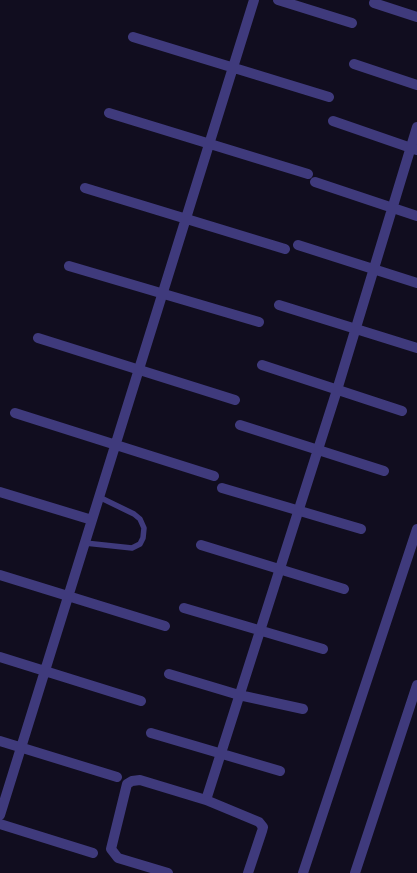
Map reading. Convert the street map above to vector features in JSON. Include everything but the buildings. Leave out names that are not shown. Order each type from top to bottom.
[{"type":"street","points":[[0,815],[254,0]]},
{"type":"street","points":[[278,0],[352,23]]},
{"type":"street","points":[[374,3],[417,17]]},
{"type":"street","points":[[133,37],[329,97]]},
{"type":"street","points":[[354,64],[417,84]]},
{"type":"street","points":[[109,113],[210,144],[312,178],[417,216]]},
{"type":"street","points":[[333,121],[414,148]]},
{"type":"street","points":[[206,800],[261,630],[278,570],[356,330],[392,208],[414,148],[417,127]]},
{"type":"street","points":[[86,188],[285,249]]},
{"type":"street","points":[[298,245],[417,283]]},
{"type":"street","points":[[69,266],[163,295],[259,322]]},
{"type":"street","points":[[279,305],[417,348]]},
{"type":"street","points":[[38,338],[234,400]]},
{"type":"street","points":[[262,365],[402,411]]},
{"type":"street","points":[[15,413],[115,446],[214,476]]},
{"type":"street","points":[[240,425],[384,471]]},
{"type":"street","points":[[222,488],[361,530]]},
{"type":"street","points":[[0,492],[92,520]]},
{"type":"street","points":[[303,873],[417,529]]},
{"type":"street","points":[[201,545],[278,570],[344,589]]},
{"type":"street","points":[[0,575],[165,626]]},
{"type":"street","points":[[184,608],[323,649]]},
{"type":"street","points":[[0,657],[140,702]]},
{"type":"street","points":[[169,674],[239,695],[303,709]]},
{"type":"street","points":[[355,873],[417,686]]},
{"type":"street","points":[[151,733],[280,771]]},
{"type":"street","points":[[0,741],[117,777]]},
{"type":"street","points":[[168,873],[118,858],[111,848],[127,784],[140,780],[206,800],[261,824],[262,831],[248,873]]},
{"type":"street","points":[[0,824],[93,853]]},
{"type":"lane","points":[[85,543],[132,548],[140,544],[143,538],[144,528],[140,519],[134,514],[99,497]]}]
